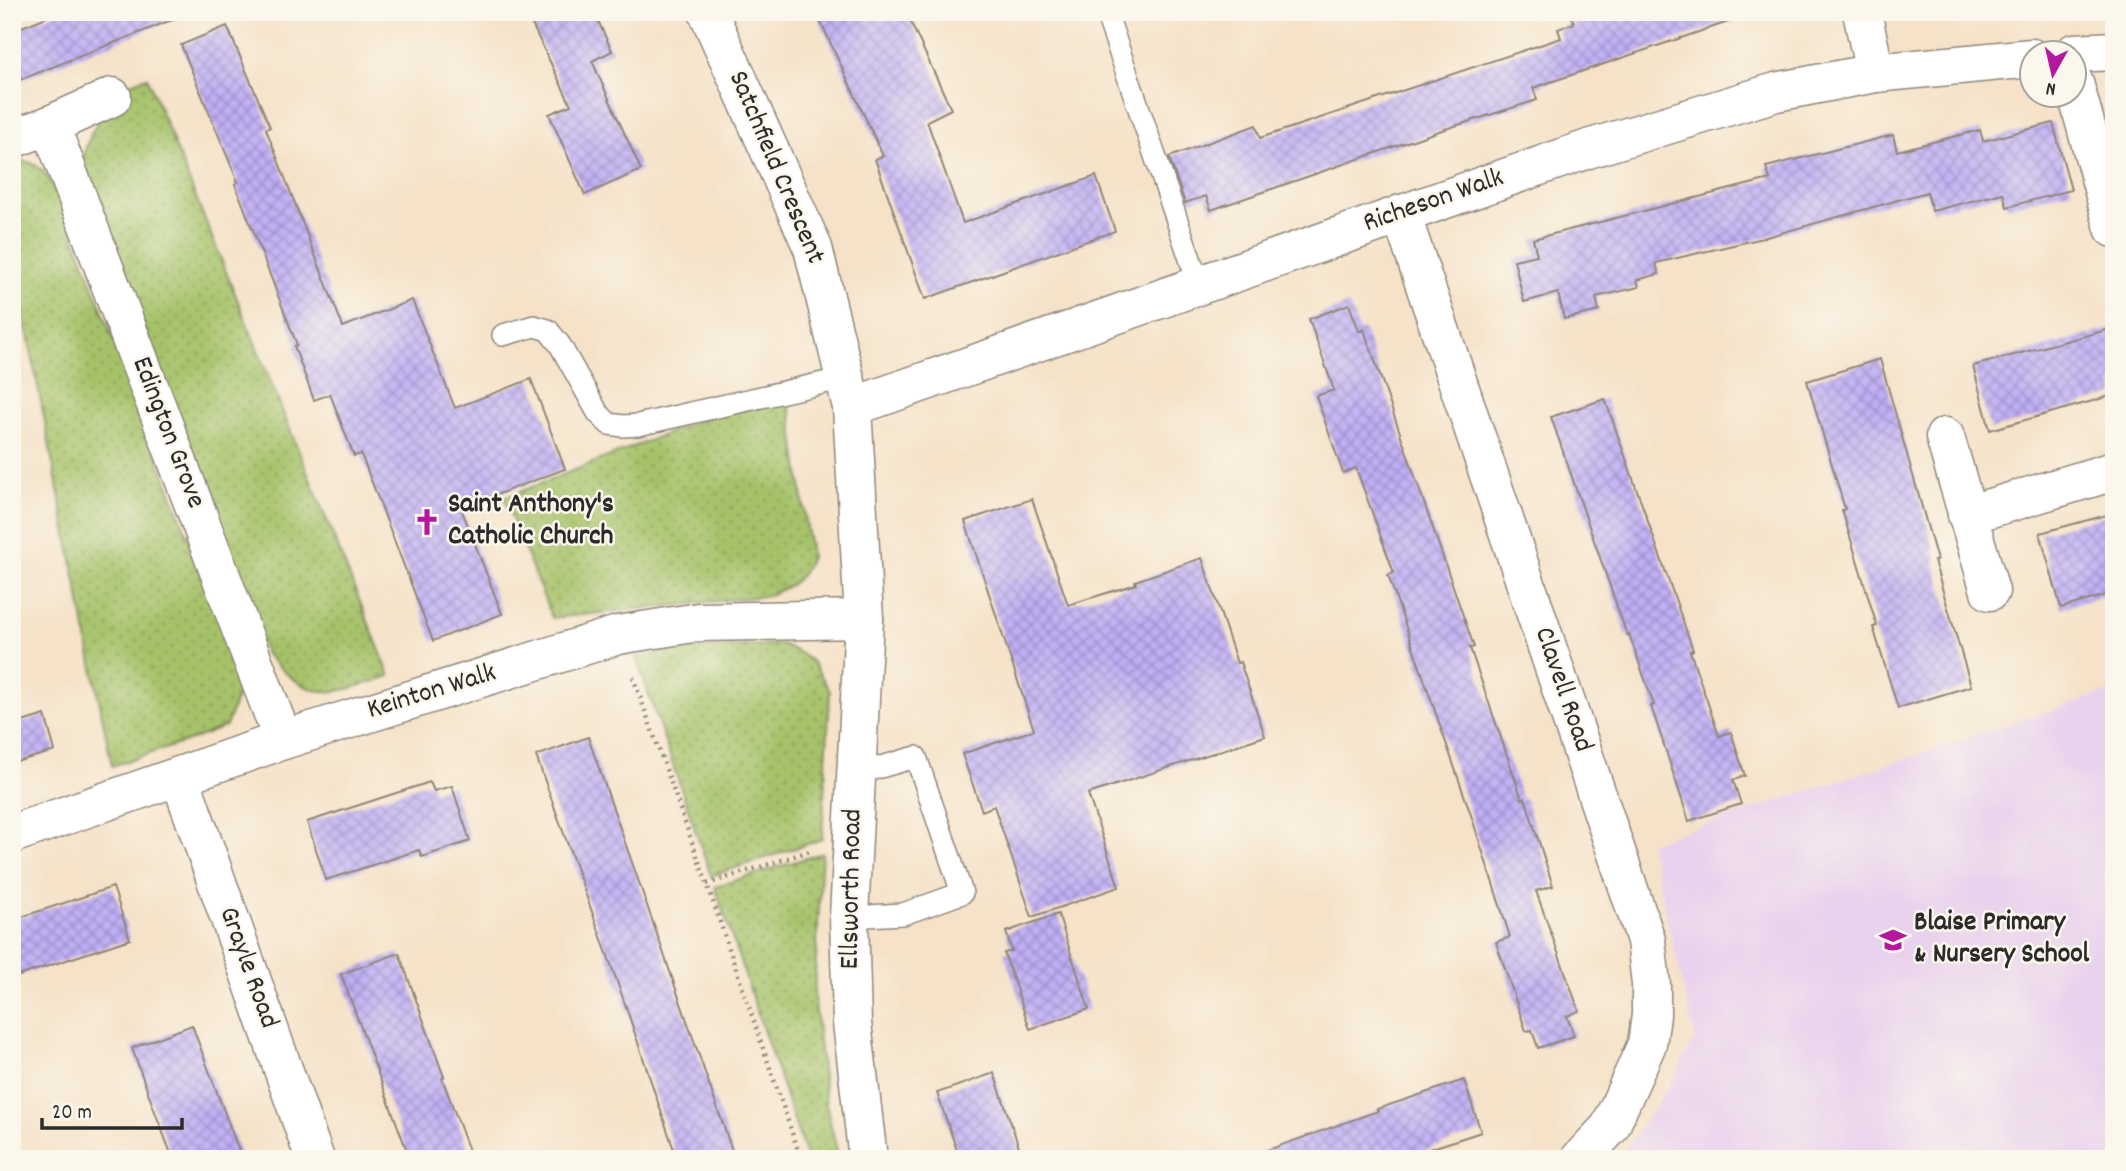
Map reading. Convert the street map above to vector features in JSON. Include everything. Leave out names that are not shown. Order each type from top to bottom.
[{"type":"street","name":"Satchfield Crescent","points":[[708,12],[813,248],[848,393],[864,619]]},
{"type":"street","points":[[1862,12],[1875,73]]},
{"type":"street","points":[[2088,52],[2114,51]]},
{"type":"street","name":"Richeson Walk","points":[[848,393],[1199,285],[1591,148],[1776,92],[1875,73],[2018,59]]},
{"type":"street","points":[[12,139],[112,97]]},
{"type":"street","points":[[2081,108],[2114,228]]},
{"type":"street","name":"Edington Grove","points":[[50,125],[283,740]]},
{"type":"street","name":"Clavell Road","points":[[1401,214],[1646,940],[1651,984],[1647,1044],[1610,1127],[1580,1159]]},
{"type":"street","points":[[1945,437],[1990,591]]},
{"type":"street","points":[[1967,514],[2114,471]]},
{"type":"street","name":"Keinton Walk","points":[[12,834],[180,778],[283,740],[618,635],[699,622],[864,619]]},
{"type":"street","name":"Ellsworth Road","points":[[864,619],[849,917],[852,1023],[868,1159]]},
{"type":"street","name":"Grayle Road","points":[[180,778],[315,1159]]},
{"type":"lane","points":[[1106,12],[1199,285]]},
{"type":"lane","points":[[503,335],[534,326],[548,330],[560,345],[597,413],[609,424],[638,425],[848,393]]},
{"type":"lane","points":[[849,917],[903,914],[961,893],[916,757],[856,774]]},
{"type":"path","points":[[618,635],[801,1159]]},
{"type":"path","points":[[707,884],[853,837]]},
{"type":"shaded area","name":"Blaise Primary & Nursery School","points":[[2114,690],[2114,1159],[1613,1159],[1625,1149],[1646,1120],[1673,1080],[1695,1038],[1649,843]]},
{"type":"green space","points":[[147,77],[390,676],[352,688],[323,691],[297,681],[266,654],[82,161],[97,122],[108,103],[124,86]]},
{"type":"green space","points":[[12,159],[31,163],[44,172],[61,201],[235,661],[238,694],[226,726],[112,766],[12,253]]},
{"type":"green space","points":[[787,386],[811,557],[799,578],[766,596],[552,618],[504,498]]},
{"type":"green space","points":[[782,644],[813,663],[830,691],[822,839],[711,876],[636,657],[701,648]]},
{"type":"green space","points":[[822,853],[814,995],[826,1105],[839,1159],[807,1159],[715,887]]},
{"type":"building","points":[[59,12],[187,14],[12,83],[12,31]]},
{"type":"building","points":[[526,12],[594,12],[612,51],[592,61],[641,170],[585,195],[549,114],[571,105]]},
{"type":"building","points":[[816,12],[906,12],[951,109],[927,121],[963,223],[1096,176],[1115,231],[925,299],[875,159],[883,156]]},
{"type":"building","points":[[1570,12],[1736,12],[1737,19],[1533,88],[1537,100],[1211,210],[1206,196],[1185,203],[1169,157],[1256,125],[1260,138],[1561,38],[1558,29],[1574,23]]},
{"type":"building","points":[[227,26],[270,127],[266,129],[343,327],[412,300],[455,408],[531,379],[565,469],[461,508],[502,614],[433,641],[361,454],[354,456],[330,394],[314,400],[294,346],[297,345],[235,184],[238,182],[181,45]]},
{"type":"building","points":[[2053,123],[2071,190],[2007,207],[2003,193],[1932,211],[1927,192],[1763,238],[1656,263],[1659,274],[1637,280],[1639,287],[1596,297],[1599,311],[1564,319],[1558,293],[1524,302],[1514,260],[1537,255],[1533,239],[1770,179],[1766,167],[1893,135],[1897,151],[1980,130],[1983,141]]},
{"type":"building","points":[[1349,304],[1359,331],[1364,330],[1390,404],[1474,647],[1470,648],[1522,799],[1525,798],[1553,886],[1536,891],[1579,1011],[1567,1016],[1574,1036],[1538,1048],[1532,1030],[1526,1031],[1496,942],[1510,937],[1388,575],[1394,573],[1356,468],[1343,473],[1316,396],[1334,390],[1309,319]]},
{"type":"building","points":[[2114,328],[2114,395],[1990,430],[1973,366]]},
{"type":"building","points":[[1880,359],[1937,560],[1934,561],[1971,686],[1898,708],[1873,627],[1877,626],[1807,381]]},
{"type":"building","points":[[1605,399],[1693,650],[1690,651],[1719,736],[1731,732],[1745,776],[1733,780],[1741,804],[1689,821],[1651,706],[1654,705],[1551,417]]},
{"type":"building","points":[[1032,499],[1068,605],[1136,584],[1135,581],[1202,558],[1265,736],[1088,794],[1119,887],[1032,917],[994,806],[982,811],[962,754],[1034,730],[965,521]]},
{"type":"building","points":[[2114,513],[2114,593],[2061,608],[2040,533]]},
{"type":"building","points":[[45,715],[55,751],[12,763],[12,725]]},
{"type":"building","points":[[588,737],[735,1159],[677,1159],[624,1001],[536,756]]},
{"type":"building","points":[[430,782],[434,791],[452,786],[470,841],[422,857],[419,850],[326,880],[307,822]]},
{"type":"building","points":[[113,887],[130,939],[12,978],[12,920]]},
{"type":"building","points":[[1058,914],[1089,1009],[1030,1029],[1004,953],[1012,951],[1006,932]]},
{"type":"building","points":[[399,953],[472,1159],[410,1159],[341,974]]},
{"type":"building","points":[[192,1025],[242,1159],[173,1159],[154,1109],[132,1048]]},
{"type":"building","points":[[994,1073],[1023,1159],[960,1159],[937,1093]]},
{"type":"building","points":[[1464,1080],[1481,1132],[1399,1159],[1260,1159],[1259,1153]]},
{"type":"place","name":"Saint Anthony's Catholic Church","points":[[427,522]]},
{"type":"place","name":"Blaise Primary & Nursery School","points":[[1893,940]]}]
